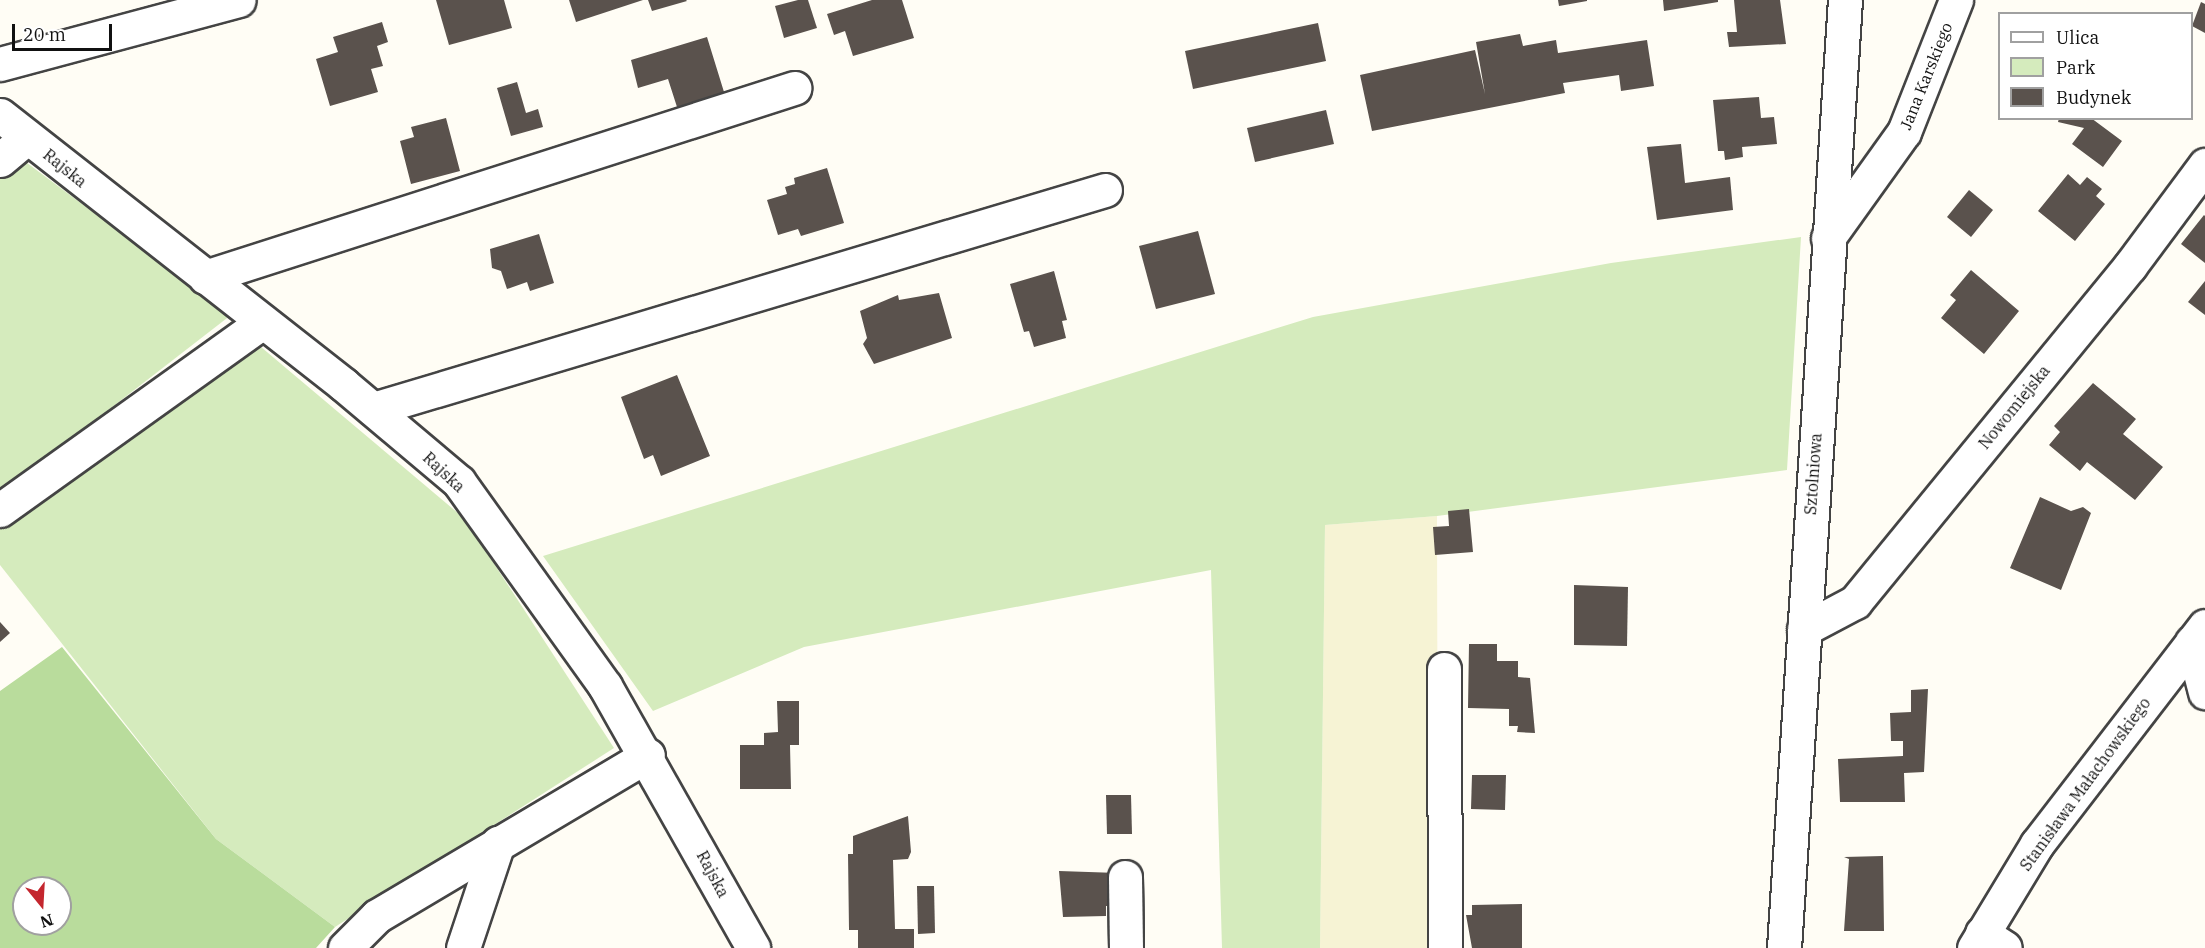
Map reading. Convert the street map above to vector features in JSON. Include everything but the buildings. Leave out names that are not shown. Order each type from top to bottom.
[{"type":"street","points":[[0,64],[238,0]]},
{"type":"street","name":"Sztolniowa","points":[[1784,948],[1845,0]]},
{"type":"street","name":"Jana Karskiego","points":[[1828,238],[1904,132],[1956,0]]},
{"type":"street","points":[[205,277],[794,88]]},
{"type":"street","name":"Rajska","points":[[0,115],[373,409],[459,482],[547,600],[648,755],[753,948]]},
{"type":"street","points":[[0,160],[27,137]]},
{"type":"street","name":"Nowomiejska","points":[[1804,629],[1855,602],[2130,266],[2205,165]]},
{"type":"street","points":[[373,409],[1105,190]]},
{"type":"street","points":[[0,510],[263,322]]},
{"type":"street","points":[[2199,634],[2205,692]]},
{"type":"street","name":"Stanisława Małachowskiego","points":[[1987,943],[2037,844],[2199,634]]},
{"type":"street","points":[[1444,669],[1445,948]]},
{"type":"street","points":[[345,948],[377,916],[648,755]]},
{"type":"street","points":[[463,948],[498,843]]},
{"type":"street","points":[[1125,877],[1126,948]]},
{"type":"shaded area","points":[[1437,516],[1438,948],[1320,948],[1325,525]]},
{"type":"green space","points":[[15,154],[231,315],[0,494],[0,167]]},
{"type":"green space","points":[[1801,237],[1787,470],[1437,516],[1325,525],[1320,948],[1222,948],[1211,570],[804,647],[653,711],[543,556],[1313,317],[1611,263]]},
{"type":"green space","points":[[261,347],[465,519],[614,748],[335,927],[216,839],[0,565],[0,521]]},
{"type":"green space","points":[[62,647],[216,839],[335,927],[316,948],[0,948],[0,691]]}]
